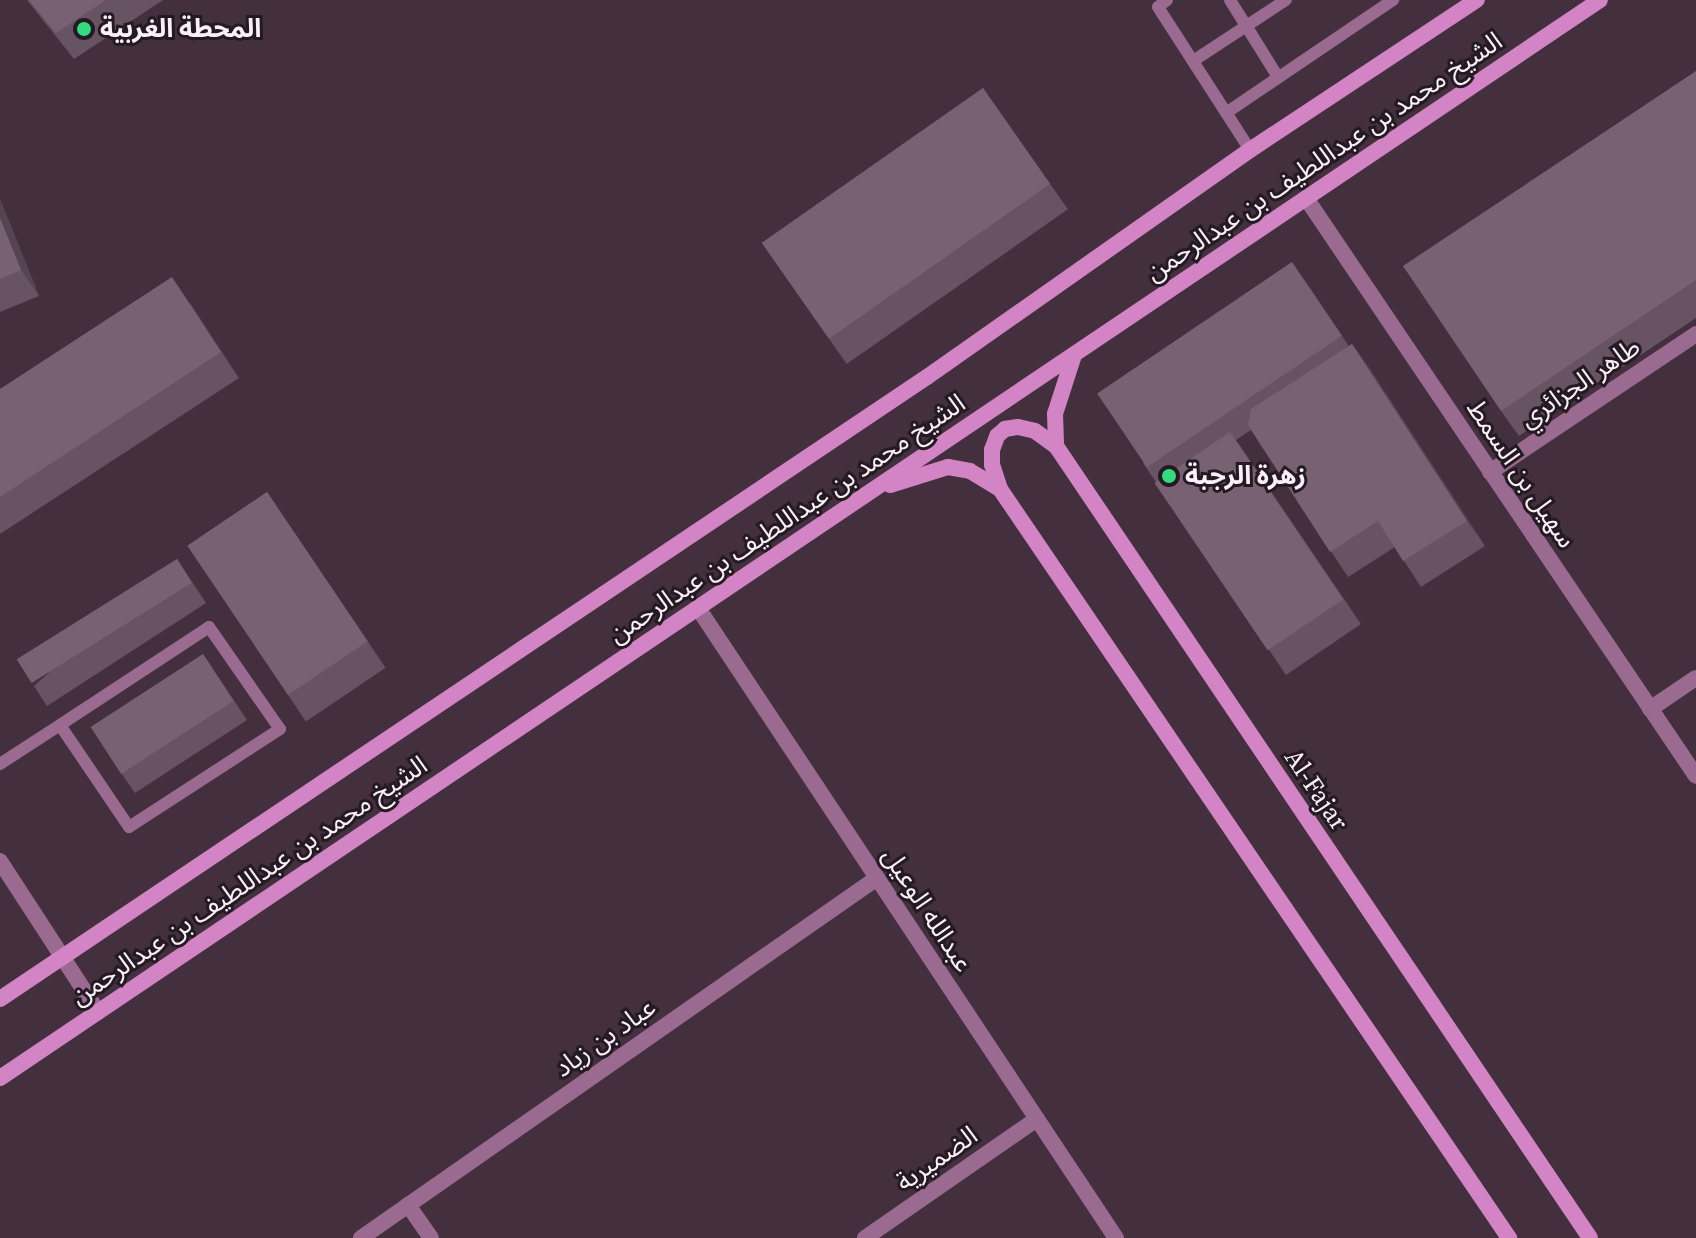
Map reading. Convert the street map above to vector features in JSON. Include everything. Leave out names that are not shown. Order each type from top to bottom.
[{"type":"street","name":"الشيخ محمد بن عبداللطيف بن عبدالرحمن","points":[[0,999],[927,377],[1250,150],[1477,0]]},
{"type":"street","name":"الشيخ محمد بن عبداللطيف بن عبدالرحمن","points":[[0,1078],[1600,0]]},
{"type":"street","name":"سهيل بن السمط","points":[[1306,198],[1696,776]]},
{"type":"street","name":"طاهر الجزائري","points":[[1490,472],[1696,334]]},
{"type":"street","points":[[1056,446],[1055,414],[1074,355]]},
{"type":"street","points":[[1056,446],[1035,431],[1018,427],[1005,429],[997,436],[992,450],[992,465],[1000,489],[1509,1238]]},
{"type":"street","name":"Al-Fajar","points":[[1056,446],[1590,1238]]},
{"type":"street","points":[[870,492],[948,467],[970,471],[1000,489]]},
{"type":"street","name":"عبدالله الوعيل","points":[[698,608],[1116,1238]]},
{"type":"street","points":[[1650,709],[1696,678]]},
{"type":"street","points":[[0,861],[98,1012]]},
{"type":"street","name":"عباد بن زياد","points":[[361,1238],[877,878]]},
{"type":"street","name":"الضميرية","points":[[865,1238],[1037,1119]]},
{"type":"street","points":[[408,1205],[431,1238]]},
{"type":"lane","points":[[1167,0],[1158,7],[1250,150]]},
{"type":"lane","points":[[1230,0],[1278,77]]},
{"type":"lane","points":[[1193,61],[1286,0]]},
{"type":"lane","points":[[1226,113],[1393,0]]},
{"type":"lane","points":[[0,764],[209,627],[280,729],[129,827],[60,725]]},
{"type":"building","points":[[29,0],[106,0],[56,33]]},
{"type":"building","points":[[1696,71],[1696,280],[1501,411],[1403,266]]},
{"type":"building","points":[[983,88],[1050,184],[829,339],[762,243]]},
{"type":"building","points":[[0,218],[21,270],[0,279]]},
{"type":"building","points":[[1292,262],[1342,336],[1147,467],[1097,393]]},
{"type":"building","points":[[172,277],[221,352],[0,497],[0,389]]},
{"type":"building","points":[[1352,344],[1467,521],[1403,561],[1378,521],[1330,552],[1248,425],[1251,409]]},
{"type":"building","points":[[1230,432],[1343,599],[1268,650],[1155,483]]},
{"type":"building","points":[[267,492],[368,641],[288,695],[187,546]]},
{"type":"building","points":[[177,559],[192,583],[32,683],[17,659]]},
{"type":"building","points":[[203,654],[233,701],[121,774],[91,727]]},
{"type":"place","name":"المحطة الغربية","points":[[84,29]]},
{"type":"place","name":"زهرة الرجبة","points":[[1169,476]]}]
